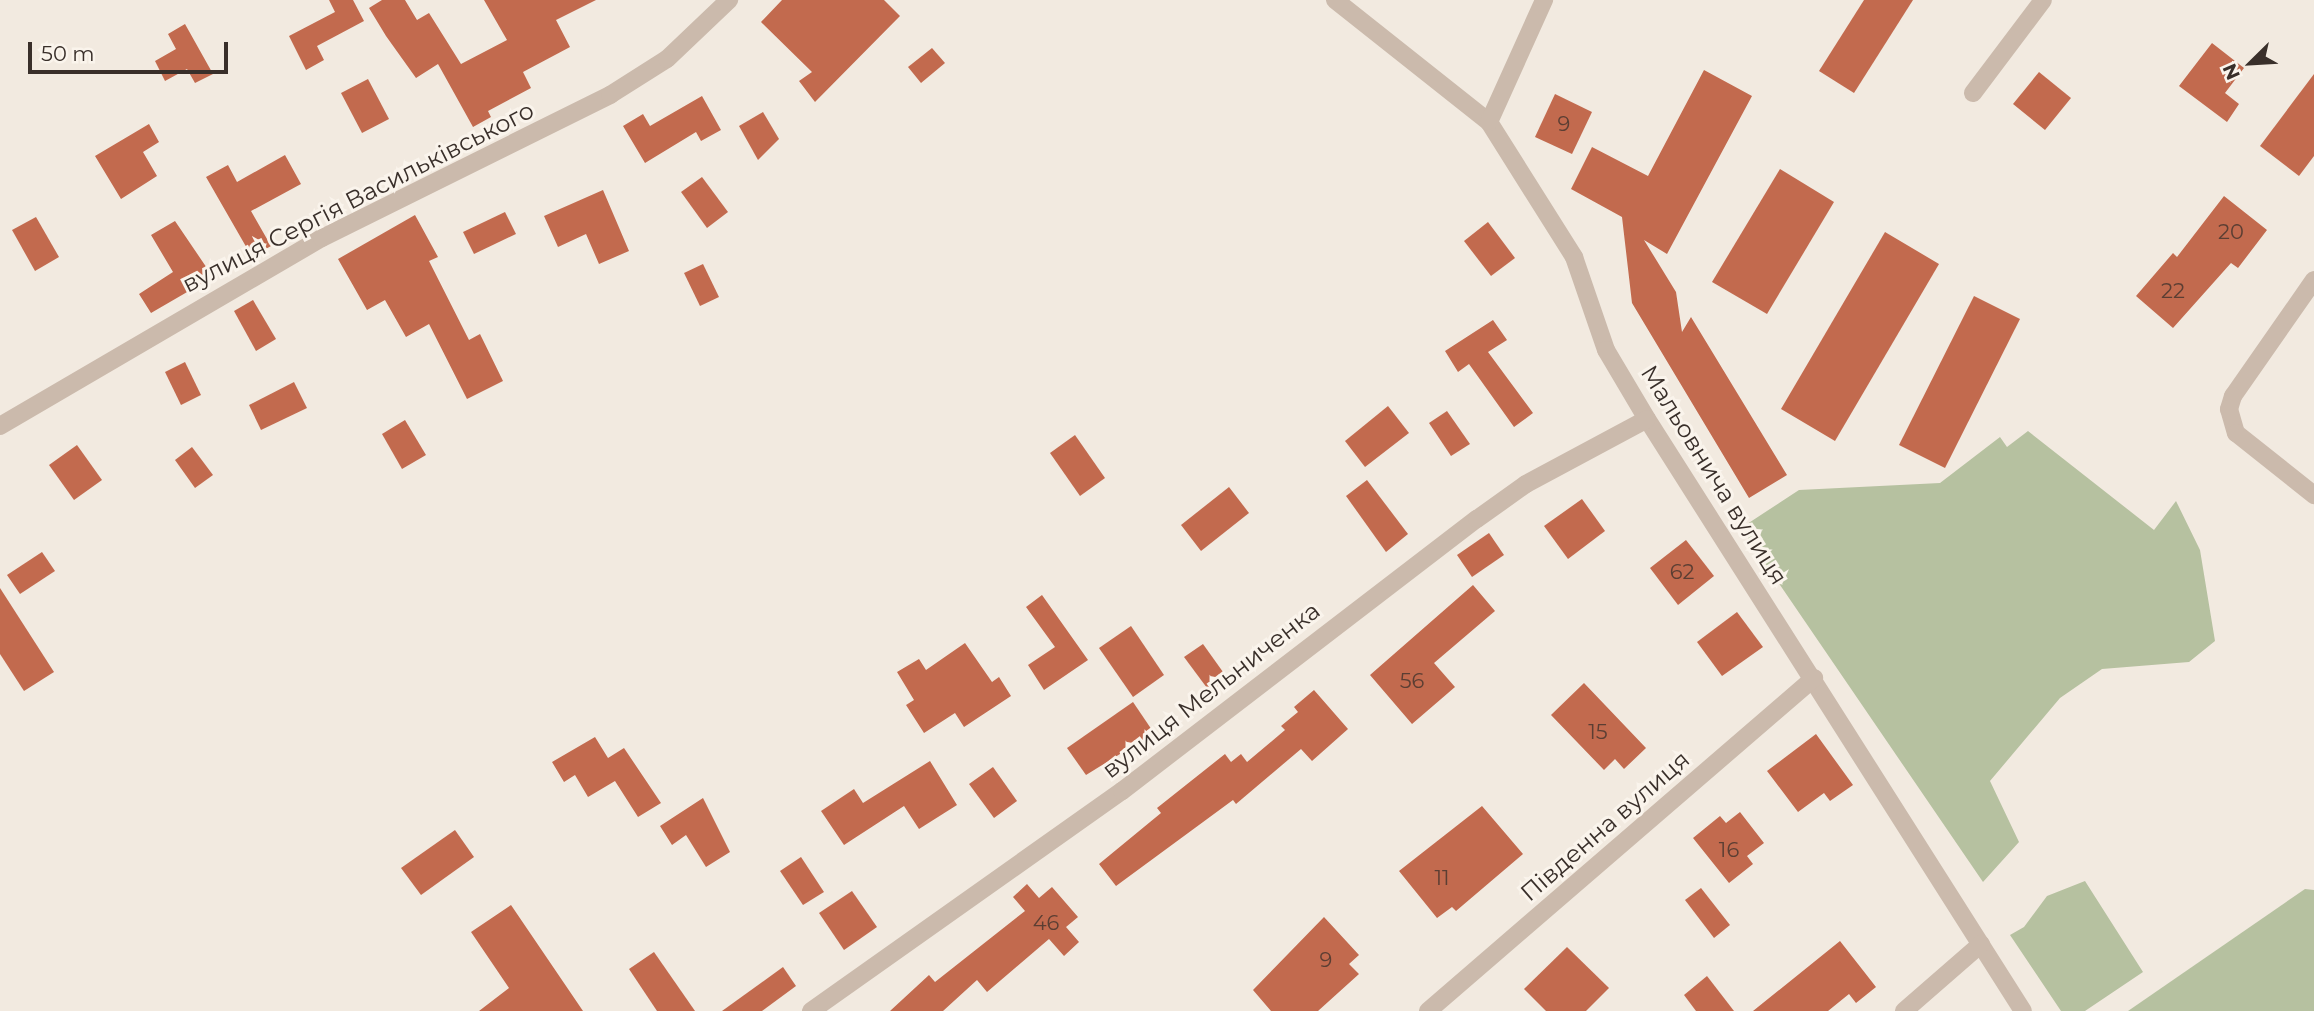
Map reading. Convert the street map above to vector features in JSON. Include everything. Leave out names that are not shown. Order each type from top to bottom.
[{"type":"street","name":"вулиця Сергія Васильківського","points":[[0,426],[322,238],[610,95],[667,59],[729,0]]},
{"type":"street","name":"Мальовнича вулиця","points":[[1335,0],[1489,122],[1574,257],[1606,350],[1647,419],[1814,678],[2023,1011]]},
{"type":"street","points":[[1489,122],[1544,0]]},
{"type":"street","points":[[1973,93],[2043,0]]},
{"type":"street","points":[[2314,280],[2232,396],[2229,409],[2236,433],[2314,495]]},
{"type":"street","name":"вулиця Мельниченка","points":[[811,1011],[1122,791],[1526,484],[1647,419]]},
{"type":"street","name":"Південна вулиця","points":[[1428,1011],[1814,678]]},
{"type":"street","points":[[1904,1011],[1981,944]]},
{"type":"green space","points":[[2028,431],[2154,530],[2176,501],[2200,550],[2215,641],[2189,662],[2102,669],[2060,698],[1990,781],[2019,842],[1983,882],[1741,528],[1799,490],[1940,483],[2000,437],[2007,447]]},
{"type":"green space","points":[[2085,881],[2143,972],[2085,1011],[2061,1011],[2010,935],[2024,927],[2047,896]]},
{"type":"green space","points":[[2305,889],[2314,890],[2314,1011],[2128,1011]]},
{"type":"building","points":[[329,0],[353,0],[364,21],[317,46],[324,60],[306,70],[289,36],[335,12]]},
{"type":"building","points":[[382,0],[405,0],[417,20],[429,13],[461,64],[507,40],[484,0],[596,0],[556,20],[570,47],[523,72],[531,88],[488,111],[491,117],[473,127],[438,64],[416,78],[369,8]]},
{"type":"building","points":[[782,0],[884,0],[900,16],[815,102],[799,81],[812,72],[761,22]]},
{"type":"building","points":[[1864,0],[1913,0],[1854,93],[1819,71]]},
{"type":"building","points":[[185,24],[213,74],[195,83],[187,69],[165,81],[155,61],[176,49],[168,34]]},
{"type":"building","points":[[2212,43],[2244,68],[2225,93],[2239,104],[2227,122],[2179,86]]},
{"type":"building","points":[[932,48],[945,63],[921,83],[908,67]]},
{"type":"building","points":[[1704,70],[1752,96],[1667,254],[1644,240],[1676,292],[1682,332],[1691,317],[1787,475],[1749,498],[1632,303],[1622,217],[1571,189],[1592,147],[1648,176]]},
{"type":"building","points":[[2039,72],[2071,98],[2045,130],[2013,104]]},
{"type":"building","points":[[2314,74],[2314,156],[2299,176],[2260,146]]},
{"type":"building","points":[[368,79],[389,119],[362,133],[341,93]]},
{"type":"building","points":[[1555,94],[1592,112],[1572,154],[1535,137]]},
{"type":"building","points":[[702,96],[721,130],[701,141],[696,132],[645,163],[623,126],[643,114],[650,126]]},
{"type":"building","points":[[763,112],[779,139],[758,160],[739,126]]},
{"type":"building","points":[[149,124],[159,142],[143,152],[157,176],[121,199],[95,156]]},
{"type":"building","points":[[285,155],[301,184],[251,211],[271,246],[252,257],[206,177],[228,165],[237,182]]},
{"type":"building","points":[[1780,169],[1834,202],[1767,314],[1712,282]]},
{"type":"building","points":[[702,177],[728,212],[707,228],[681,192]]},
{"type":"building","points":[[603,190],[629,251],[599,264],[586,234],[558,247],[544,216]]},
{"type":"building","points":[[2224,196],[2267,230],[2238,268],[2231,263],[2173,328],[2136,296],[2173,253],[2177,257]]},
{"type":"building","points":[[505,212],[516,234],[474,254],[463,232]]},
{"type":"building","points":[[415,215],[438,257],[429,261],[469,340],[480,334],[503,381],[467,399],[429,324],[406,337],[385,300],[367,310],[338,259]]},
{"type":"building","points":[[36,217],[59,257],[35,271],[12,230]]},
{"type":"building","points":[[175,221],[213,277],[151,313],[139,294],[173,272],[151,235]]},
{"type":"building","points":[[1488,222],[1515,258],[1491,276],[1464,241]]},
{"type":"building","points":[[1885,232],[1939,264],[1835,441],[1781,409]]},
{"type":"building","points":[[703,264],[719,297],[700,306],[684,273]]},
{"type":"building","points":[[1974,296],[2020,319],[1945,468],[1899,445]]},
{"type":"building","points":[[253,300],[276,339],[256,351],[234,311]]},
{"type":"building","points":[[1493,320],[1507,340],[1488,352],[1533,413],[1514,427],[1469,364],[1458,372],[1445,351]]},
{"type":"building","points":[[185,362],[201,395],[181,405],[165,372]]},
{"type":"building","points":[[294,382],[307,408],[261,430],[249,405]]},
{"type":"building","points":[[1388,406],[1409,433],[1365,467],[1345,441]]},
{"type":"building","points":[[1447,411],[1470,444],[1451,456],[1429,423]]},
{"type":"building","points":[[405,420],[426,455],[402,469],[382,434]]},
{"type":"building","points":[[1075,435],[1105,478],[1080,496],[1050,453]]},
{"type":"building","points":[[77,445],[102,480],[74,500],[49,465]]},
{"type":"building","points":[[192,447],[213,475],[195,488],[175,460]]},
{"type":"building","points":[[1367,480],[1408,534],[1386,552],[1346,496]]},
{"type":"building","points":[[1229,487],[1249,513],[1201,551],[1181,525]]},
{"type":"building","points":[[1582,499],[1605,531],[1568,559],[1544,526]]},
{"type":"building","points":[[1489,533],[1504,555],[1472,577],[1457,555]]},
{"type":"building","points":[[1686,540],[1714,576],[1678,605],[1650,568]]},
{"type":"building","points":[[42,552],[55,571],[20,594],[7,575]]},
{"type":"building","points":[[1473,585],[1495,611],[1434,663],[1455,687],[1412,724],[1370,675]]},
{"type":"building","points":[[0,588],[54,672],[24,691],[0,654]]},
{"type":"building","points":[[1042,595],[1088,660],[1044,690],[1028,665],[1055,647],[1026,607]]},
{"type":"building","points":[[1737,612],[1763,647],[1722,676],[1697,642]]},
{"type":"building","points":[[1131,626],[1164,675],[1133,697],[1099,648]]},
{"type":"building","points":[[965,643],[992,682],[999,677],[1011,696],[964,727],[955,713],[924,733],[906,705],[914,700],[897,672],[919,659],[926,670]]},
{"type":"building","points":[[1203,644],[1228,679],[1210,692],[1184,657]]},
{"type":"building","points":[[1584,683],[1646,748],[1624,769],[1615,759],[1604,770],[1551,715]]},
{"type":"building","points":[[1314,690],[1348,729],[1312,761],[1301,749],[1236,804],[1233,800],[1116,886],[1099,864],[1161,813],[1157,808],[1225,754],[1231,762],[1241,754],[1247,762],[1285,730],[1281,726],[1298,712],[1294,707]]},
{"type":"building","points":[[1133,702],[1154,733],[1086,775],[1067,748]]},
{"type":"building","points":[[1816,734],[1853,785],[1830,801],[1824,793],[1798,812],[1767,771]]},
{"type":"building","points":[[595,737],[608,758],[624,748],[661,803],[638,817],[615,781],[588,797],[575,775],[564,782],[552,762]]},
{"type":"building","points":[[930,761],[957,805],[919,829],[904,806],[844,845],[821,811],[854,789],[863,803]]},
{"type":"building","points":[[993,767],[1017,801],[994,818],[969,784]]},
{"type":"building","points":[[703,798],[730,852],[706,867],[686,835],[672,845],[660,826]]},
{"type":"building","points":[[1482,806],[1523,854],[1456,911],[1452,907],[1437,918],[1399,871]]},
{"type":"building","points":[[1740,812],[1764,843],[1747,856],[1753,864],[1729,883],[1693,838],[1720,816],[1726,823]]},
{"type":"building","points":[[455,830],[474,857],[421,895],[401,868]]},
{"type":"building","points":[[801,857],[824,892],[803,905],[780,871]]},
{"type":"building","points":[[1027,884],[1039,898],[1052,887],[1078,917],[1066,927],[1079,942],[1064,956],[1049,939],[987,992],[977,980],[943,1011],[890,1011],[929,975],[935,982],[1025,911],[1013,897]]},
{"type":"building","points":[[1701,888],[1730,925],[1714,938],[1685,900]]},
{"type":"building","points":[[852,891],[877,927],[844,950],[819,913]]},
{"type":"building","points":[[511,905],[583,1011],[479,1011],[509,988],[471,932]]},
{"type":"building","points":[[1324,917],[1359,955],[1349,964],[1359,974],[1318,1011],[1271,1011],[1253,990]]},
{"type":"building","points":[[1840,941],[1876,987],[1856,1003],[1849,994],[1828,1011],[1753,1011]]},
{"type":"building","points":[[1567,947],[1609,988],[1586,1011],[1546,1011],[1524,989]]},
{"type":"building","points":[[654,952],[695,1011],[657,1011],[629,969]]},
{"type":"building","points":[[783,967],[796,986],[762,1011],[722,1011]]},
{"type":"building","points":[[1707,976],[1734,1011],[1696,1011],[1684,995]]}]
